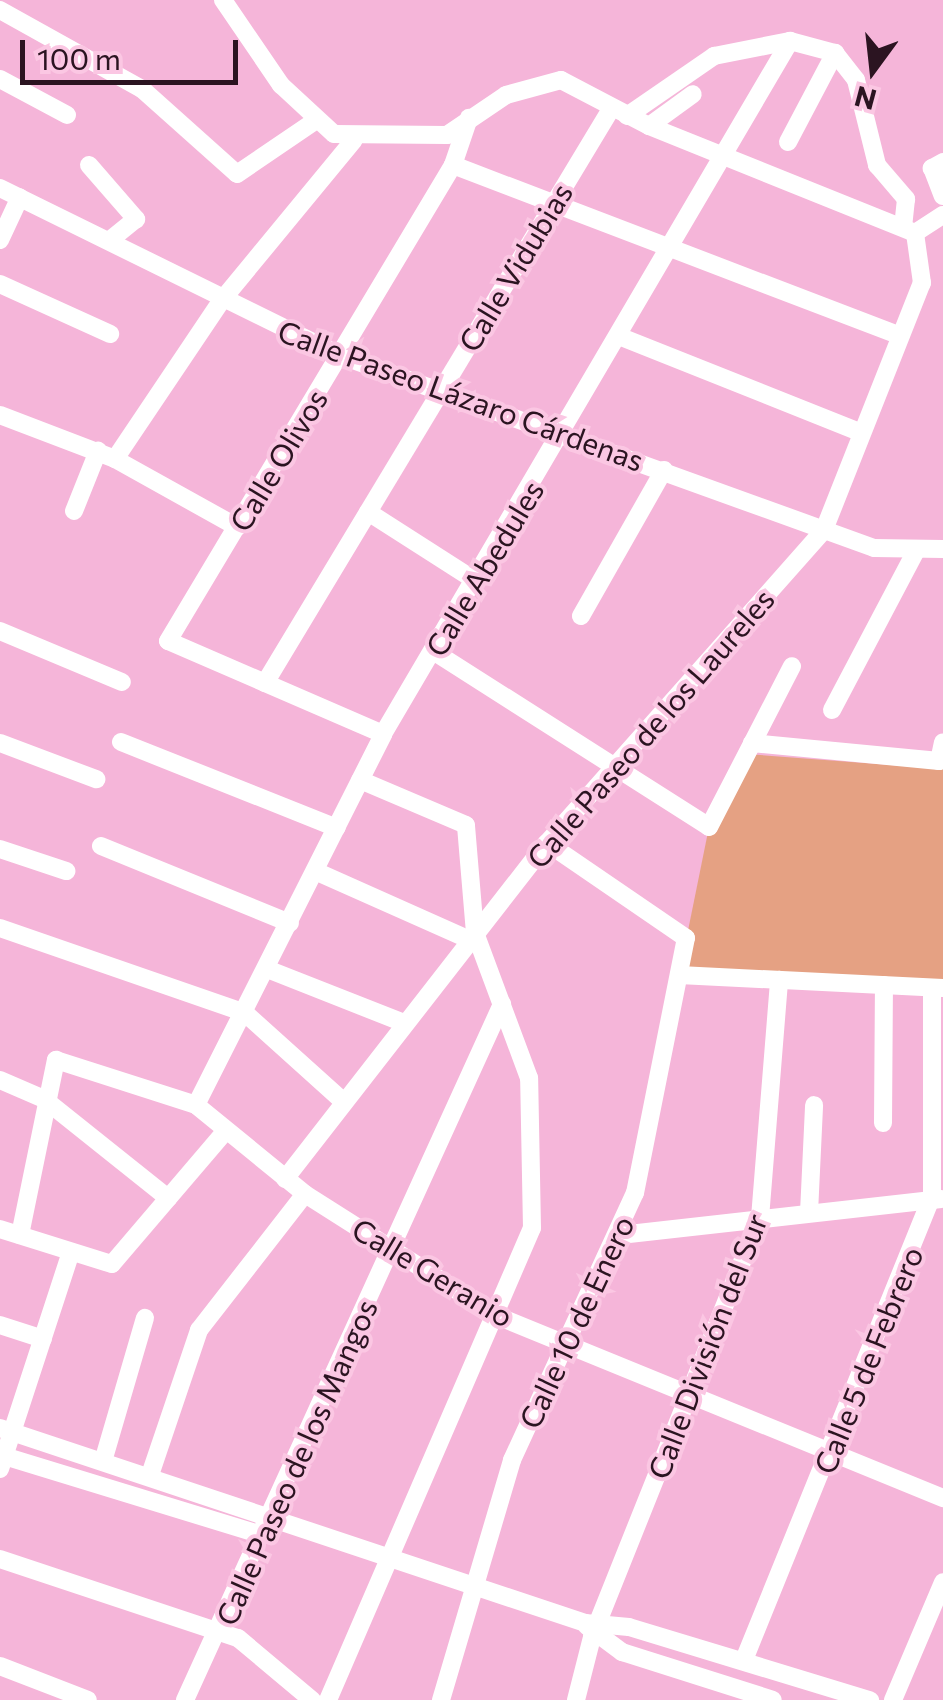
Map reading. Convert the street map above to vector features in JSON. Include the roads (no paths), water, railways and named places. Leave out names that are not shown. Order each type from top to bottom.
[{"type":"street","points":[[224,0],[315,121],[354,140],[447,135],[469,118],[544,79],[562,80],[649,126],[909,230],[943,215]]},
{"type":"street","points":[[0,10],[142,88],[237,174],[315,121]]},
{"type":"street","points":[[619,112],[714,56],[790,41],[834,52],[788,142]]},
{"type":"street","name":"Calle Abedules","points":[[196,1105],[383,734],[565,434],[790,41]]},
{"type":"street","name":"Calle Paseo de los Laureles","points":[[285,1180],[547,843],[824,530],[922,282],[906,199],[877,165],[856,80],[834,52]]},
{"type":"street","points":[[0,79],[67,114]]},
{"type":"street","points":[[649,126],[693,94]]},
{"type":"street","name":"Calle Vidubias","points":[[265,683],[554,203],[619,112]]},
{"type":"street","name":"Calle Olivos","points":[[265,683],[168,641],[453,165],[469,118]]},
{"type":"street","points":[[74,511],[106,455],[222,300],[354,140]]},
{"type":"street","points":[[943,162],[932,168],[943,196]]},
{"type":"street","points":[[89,164],[136,219],[110,240]]},
{"type":"street","points":[[453,165],[900,336]]},
{"type":"street","name":"Calle Paseo Lázaro Cárdenas","points":[[0,188],[342,356],[874,548],[943,549]]},
{"type":"street","points":[[0,240],[20,197]]},
{"type":"street","points":[[0,284],[110,334]]},
{"type":"street","points":[[621,337],[862,434]]},
{"type":"street","points":[[0,415],[106,455],[237,527]]},
{"type":"street","points":[[581,616],[664,470]]},
{"type":"street","points":[[368,512],[476,581]]},
{"type":"street","points":[[832,710],[917,549]]},
{"type":"street","points":[[0,631],[122,682]]},
{"type":"street","points":[[434,651],[618,762],[709,828],[792,666]]},
{"type":"street","points":[[265,683],[383,734]]},
{"type":"street","points":[[120,742],[337,828]]},
{"type":"street","points":[[0,743],[96,779]]},
{"type":"street","points":[[752,743],[941,751]]},
{"type":"street","points":[[328,1700],[388,1552],[497,1316],[532,1228],[529,1078],[472,936],[466,825],[360,780]]},
{"type":"street","name":"Calle 10 de Enero","points":[[441,1700],[472,1584],[563,1344],[620,1235],[686,938],[547,843]]},
{"type":"street","points":[[101,846],[290,924]]},
{"type":"street","points":[[0,848],[66,871]]},
{"type":"street","points":[[316,871],[472,936]]},
{"type":"street","points":[[0,928],[245,1013],[344,1102]]},
{"type":"street","points":[[267,969],[404,1024]]},
{"type":"street","points":[[679,975],[938,988]]},
{"type":"street","name":"Calle División del Sur","points":[[576,1700],[592,1627],[691,1396],[760,1218],[780,980]]},
{"type":"street","points":[[883,1123],[884,986]]},
{"type":"street","name":"Calle 5 de Febrero","points":[[744,1660],[938,1198],[938,988]]},
{"type":"street","name":"Calle Paseo de los Mangos","points":[[185,1700],[222,1630],[502,1004]]},
{"type":"street","name":"Calle Geranio","points":[[44,1099],[56,1060],[196,1105],[224,1133],[285,1180],[497,1316],[943,1498]]},
{"type":"street","points":[[0,1080],[44,1099],[168,1198]]},
{"type":"street","points":[[20,1236],[44,1099]]},
{"type":"street","points":[[809,1212],[814,1106]]},
{"type":"street","points":[[0,1229],[112,1264],[224,1133]]},
{"type":"street","points":[[151,1472],[200,1330],[305,1194]]},
{"type":"street","points":[[620,1235],[938,1198]]},
{"type":"street","points":[[71,1252],[6,1430],[2,1463],[262,1534]]},
{"type":"street","points":[[104,1458],[145,1318]]},
{"type":"street","points":[[0,1325],[42,1338]]},
{"type":"street","points":[[6,1430],[151,1472],[388,1552],[592,1627],[773,1700]]},
{"type":"street","points":[[0,1559],[222,1630],[312,1700]]},
{"type":"street","points":[[894,1700],[943,1582]]},
{"type":"street","points":[[592,1627],[744,1660],[815,1692],[870,1700]]},
{"type":"street","points":[[0,1666],[88,1700]]}]
